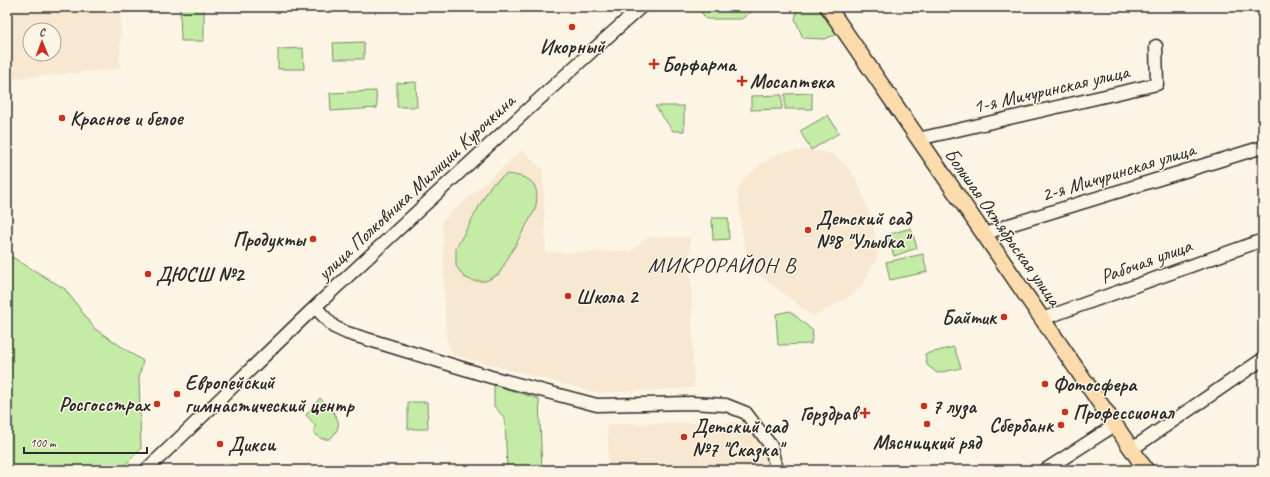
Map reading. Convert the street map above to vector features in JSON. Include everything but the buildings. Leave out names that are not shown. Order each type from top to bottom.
[{"type":"main road","name":"Большая Октябрьская улица","points":[[828,7],[1146,470]]},
{"type":"street","name":"улица Полковника Милиции Курочкина","points":[[146,470],[221,400],[315,307],[544,94],[642,7]]},
{"type":"street","name":"1-я Мичуринская улица","points":[[918,139],[1157,84],[1156,46]]},
{"type":"street","name":"2-я Мичуринская улица","points":[[985,234],[1009,225],[1263,147]]},
{"type":"street","name":"Рабочая улица","points":[[1042,319],[1263,240]]},
{"type":"street","points":[[315,307],[334,327],[347,333],[491,377],[597,405],[691,403],[726,405],[746,413],[771,446],[776,470]]},
{"type":"street","points":[[1132,449],[1263,359]]},
{"type":"street","points":[[1045,470],[1115,425]]},
{"type":"shaded area","points":[[7,7],[121,7],[120,69],[7,79]]},
{"type":"shaded area","name":"Школа 2","points":[[522,150],[543,169],[546,253],[631,251],[648,237],[690,237],[694,388],[598,393],[453,355],[446,339],[442,221]]},
{"type":"shaded area","name":"Детский сад №8 \"Улыбка\"","points":[[805,150],[830,153],[845,164],[856,178],[872,220],[878,256],[864,282],[855,293],[813,317],[751,268],[743,240],[737,190],[742,181],[759,165],[778,153]]},
{"type":"shaded area","name":"Детский сад №7 \"Сказка\"","points":[[747,422],[771,450],[776,470],[609,470],[607,424]]},
{"type":"green space","points":[[180,7],[204,7],[204,41],[181,41]]},
{"type":"green space","points":[[698,7],[787,7],[784,10],[757,8],[741,19],[706,19]]},
{"type":"green space","points":[[798,7],[823,7],[841,33],[824,39],[803,38],[795,19]]},
{"type":"green space","points":[[364,42],[364,59],[334,59],[333,43]]},
{"type":"green space","points":[[303,48],[304,69],[278,69],[278,49]]},
{"type":"green space","points":[[416,82],[417,107],[397,107],[397,83]]},
{"type":"green space","points":[[376,91],[377,108],[331,111],[330,93]]},
{"type":"green space","points":[[812,93],[812,109],[785,109],[785,94]]},
{"type":"green space","points":[[782,95],[782,109],[751,110],[751,96]]},
{"type":"green space","points":[[655,106],[684,106],[684,131],[673,131]]},
{"type":"green space","points":[[828,115],[839,133],[811,150],[800,131]]},
{"type":"green space","points":[[507,174],[523,177],[533,183],[537,193],[535,210],[499,274],[486,281],[473,281],[464,277],[456,266],[456,248],[491,185]]},
{"type":"green space","points":[[712,218],[728,218],[729,239],[713,240]]},
{"type":"green space","points":[[911,228],[917,248],[894,256],[887,235]]},
{"type":"green space","points":[[7,254],[65,289],[95,329],[143,361],[139,377],[141,449],[120,470],[7,470]]},
{"type":"green space","points":[[923,254],[927,272],[890,280],[886,262]]},
{"type":"green space","points":[[790,311],[813,331],[811,344],[778,345],[776,314]]},
{"type":"green space","points":[[954,347],[961,368],[937,373],[927,365],[925,354]]},
{"type":"green space","points":[[494,385],[539,399],[542,470],[507,470],[505,419],[494,406]]},
{"type":"green space","points":[[320,398],[337,417],[338,427],[330,439],[322,439],[314,433],[315,425],[306,415]]},
{"type":"green space","points":[[408,402],[427,402],[428,429],[408,429]]},
{"type":"place","name":"Икорный","points":[[572,27]]},
{"type":"place","name":"Борфарма","points":[[654,64]]},
{"type":"place","name":"Мосаптека","points":[[742,81]]},
{"type":"place","name":"Красное и белое","points":[[62,118]]},
{"type":"place","name":"Детский сад №8 \"Улыбка\"","points":[[808,230]]},
{"type":"place","name":"Продукты","points":[[313,239]]},
{"type":"place","name":"ДЮСШ №2","points":[[148,274]]},
{"type":"place","name":"Школа 2","points":[[568,296]]},
{"type":"place","name":"Байтик","points":[[1004,317]]},
{"type":"place","name":"Фотосфера","points":[[1045,384]]},
{"type":"place","name":"Европейский гимнастический центр","points":[[177,394]]},
{"type":"place","name":"Росгосстрах","points":[[157,404]]},
{"type":"place","name":"7 луза","points":[[924,406]]},
{"type":"place","name":"Профессионал","points":[[1065,412]]},
{"type":"place","name":"Горздрав","points":[[865,413]]},
{"type":"place","name":"Мясницкий ряд","points":[[927,424]]},
{"type":"place","name":"Сбербанк","points":[[1061,425]]},
{"type":"place","name":"Детский сад №7 \"Сказка\"","points":[[684,437]]},
{"type":"place","name":"Дикси","points":[[220,444]]},
{"type":"district","name":"МИКРОРАЙОН В","points":[[722,265]]}]
